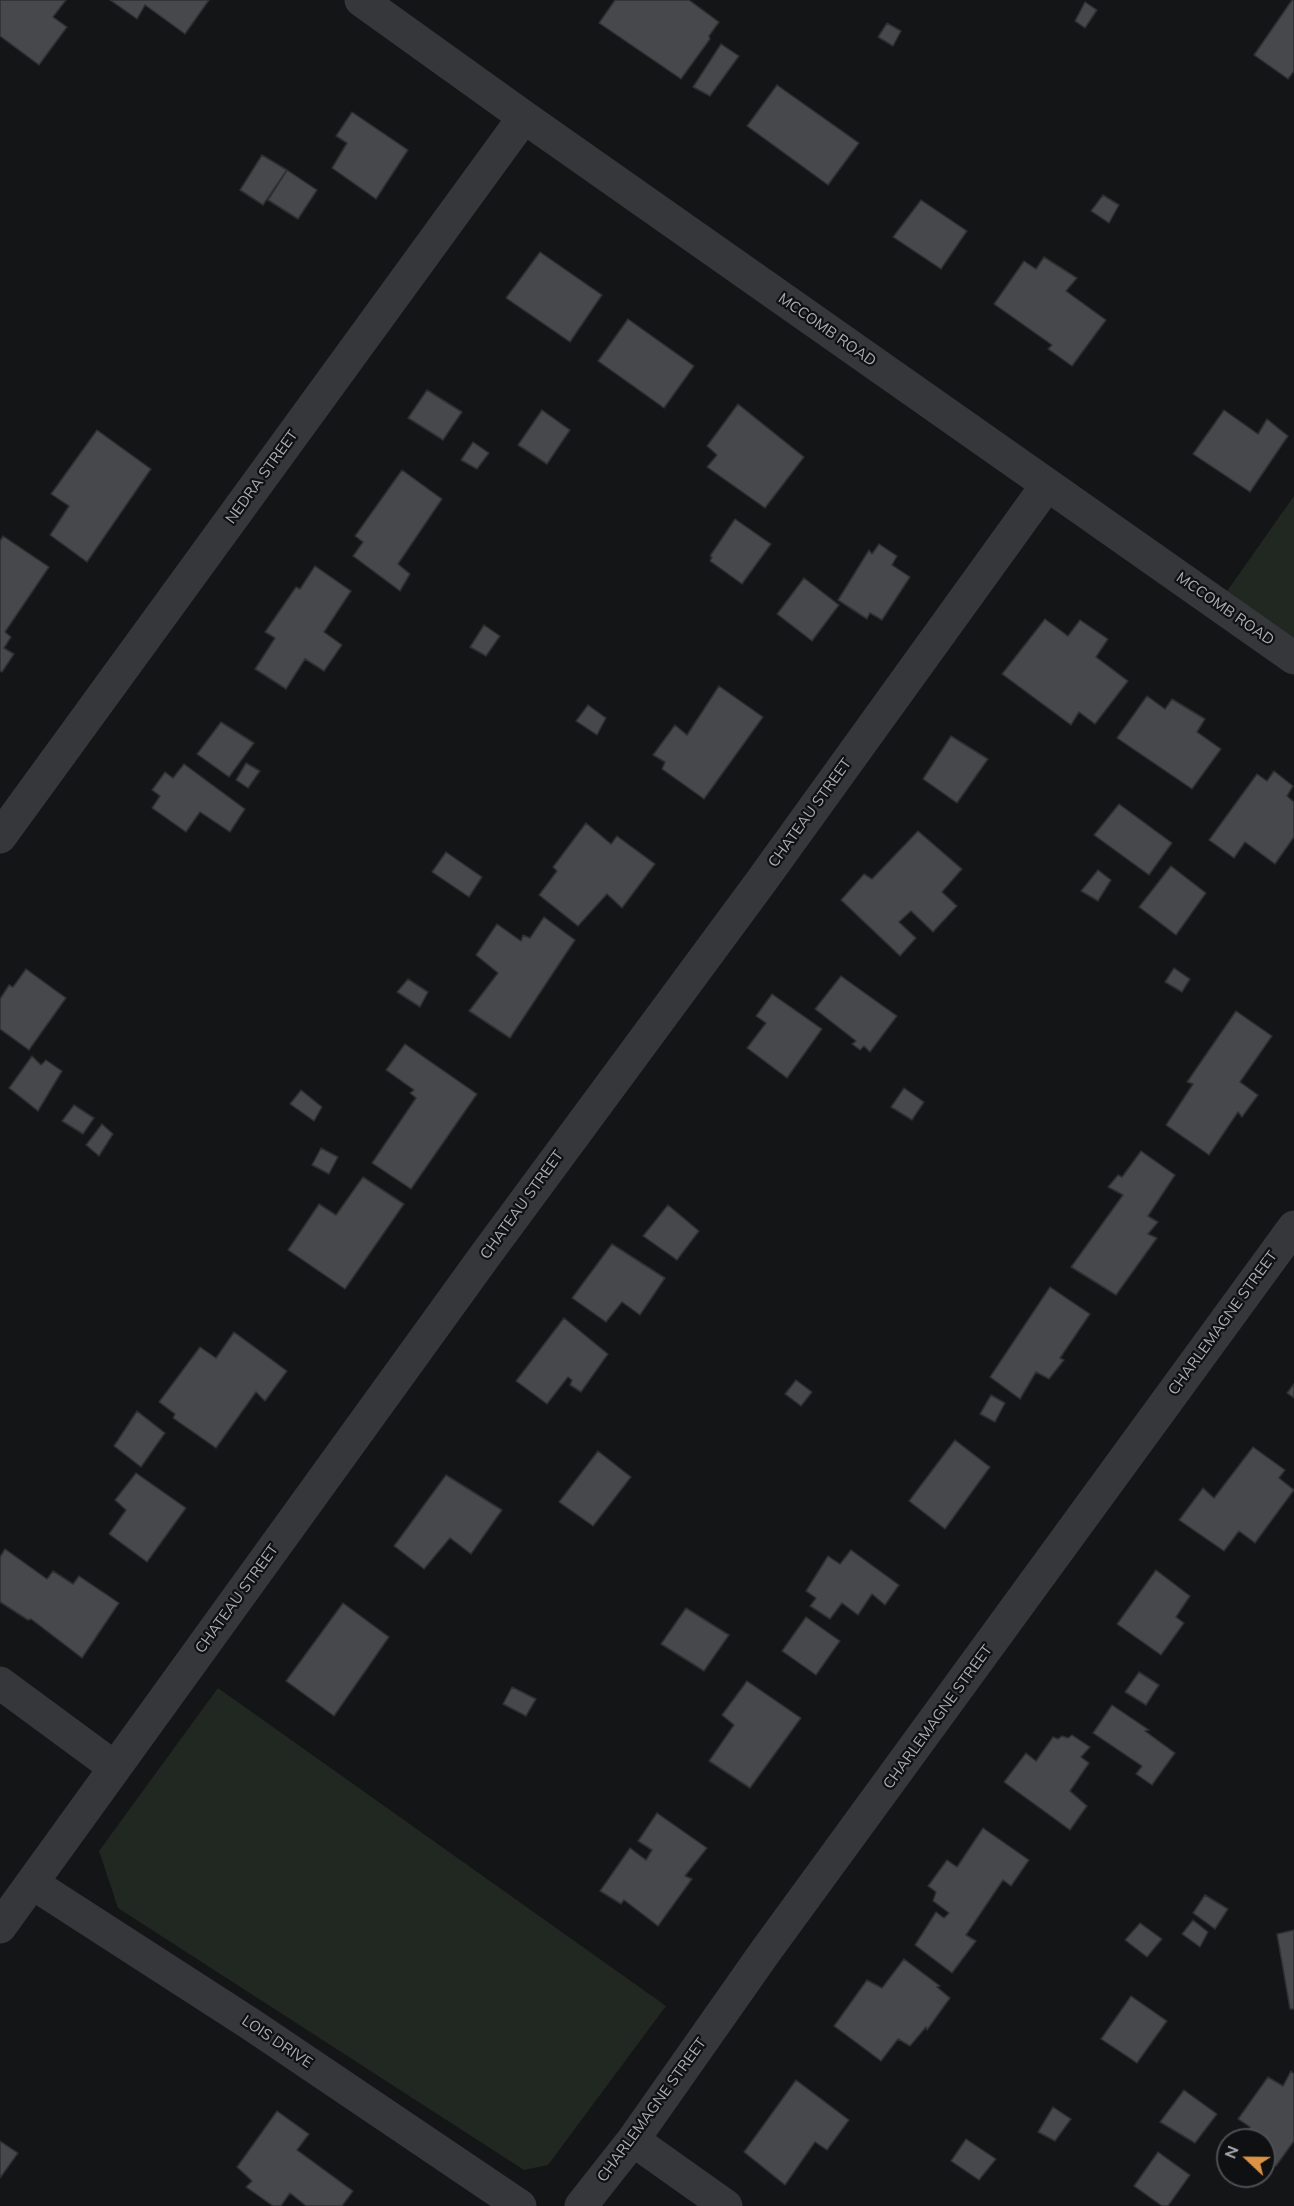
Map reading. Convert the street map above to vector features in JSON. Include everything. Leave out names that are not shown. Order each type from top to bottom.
[{"type":"street","name":"MCCOMB ROAD","points":[[361,0],[1294,658]]},
{"type":"street","name":"NEDRA STREET","points":[[0,837],[524,117]]},
{"type":"street","name":"CHATEAU STREET","points":[[0,1927],[484,1257],[766,874],[1047,485]]},
{"type":"street","name":"CHARLEMAGNE STREET","points":[[581,2206],[633,2140],[765,1952],[1294,1227]]},
{"type":"street","points":[[0,1683],[114,1767]]},
{"type":"street","name":"LOIS DRIVE","points":[[32,1883],[252,2025],[520,2206]]},
{"type":"street","points":[[633,2140],[726,2206]]},
{"type":"shaded area","points":[[1294,496],[1294,641],[1225,594]]},
{"type":"shaded area","points":[[218,1688],[666,2006],[548,2165],[524,2170],[118,1908],[99,1851]]},
{"type":"building","points":[[0,0],[66,0],[53,17],[67,27],[39,65],[0,36]]},
{"type":"building","points":[[110,0],[209,0],[185,34],[145,5],[137,19]]},
{"type":"building","points":[[615,0],[689,0],[719,22],[709,36],[710,39],[681,79],[599,23]]},
{"type":"building","points":[[1294,0],[1294,71],[1288,79],[1254,55]]},
{"type":"building","points":[[1085,2],[1097,10],[1085,28],[1075,21]]},
{"type":"building","points":[[887,23],[901,31],[893,46],[878,37]]},
{"type":"building","points":[[721,44],[739,56],[710,96],[693,87]]},
{"type":"building","points":[[777,85],[859,143],[828,185],[747,126]]},
{"type":"building","points":[[352,112],[408,150],[376,199],[332,168],[347,143],[336,136]]},
{"type":"building","points":[[262,155],[287,170],[263,205],[240,190]]},
{"type":"building","points":[[287,170],[317,190],[298,219],[268,200]]},
{"type":"building","points":[[1103,195],[1119,205],[1109,223],[1091,211]]},
{"type":"building","points":[[921,200],[967,231],[941,269],[893,237]]},
{"type":"building","points":[[540,252],[602,295],[570,342],[506,298]]},
{"type":"building","points":[[1044,257],[1077,278],[1066,291],[1106,320],[1072,366],[1048,349],[1052,345],[994,304],[1024,261],[1036,269]]},
{"type":"building","points":[[628,319],[694,366],[664,408],[598,361]]},
{"type":"building","points":[[427,390],[462,412],[443,440],[408,418]]},
{"type":"building","points":[[738,404],[804,457],[765,508],[707,467],[717,455],[707,446]]},
{"type":"building","points":[[542,410],[570,430],[547,464],[518,445]]},
{"type":"building","points":[[1224,410],[1258,434],[1267,419],[1288,436],[1250,492],[1193,454]]},
{"type":"building","points":[[97,430],[151,469],[87,562],[50,535],[69,506],[51,494]]},
{"type":"building","points":[[473,442],[489,453],[477,469],[461,460]]},
{"type":"building","points":[[402,470],[442,499],[398,564],[410,574],[400,591],[353,556],[363,542],[355,536]]},
{"type":"building","points":[[735,519],[771,544],[742,584],[710,561],[712,557],[710,556]]},
{"type":"building","points":[[3,536],[49,567],[5,632],[11,637],[4,648],[14,654],[2,672],[0,671],[0,541]]},
{"type":"building","points":[[879,544],[897,556],[892,565],[910,577],[882,620],[870,613],[867,619],[838,600],[869,550],[872,554]]},
{"type":"building","points":[[315,566],[351,591],[324,632],[342,645],[324,671],[305,659],[286,689],[255,669],[275,638],[265,632],[296,587],[300,589]]},
{"type":"building","points":[[804,578],[839,605],[812,641],[777,614]]},
{"type":"building","points":[[1045,619],[1068,636],[1080,620],[1108,639],[1096,657],[1128,681],[1095,724],[1079,712],[1071,725],[1002,674]]},
{"type":"building","points":[[484,625],[500,636],[486,656],[470,647]]},
{"type":"building","points":[[719,686],[763,717],[704,799],[662,769],[665,762],[653,755],[675,725],[687,735]]},
{"type":"building","points":[[1147,696],[1165,709],[1172,699],[1205,719],[1197,732],[1221,749],[1192,789],[1117,738]]},
{"type":"building","points":[[588,705],[606,718],[597,735],[576,721]]},
{"type":"building","points":[[221,722],[254,743],[229,777],[197,754]]},
{"type":"building","points":[[951,736],[988,759],[957,803],[923,779]]},
{"type":"building","points":[[246,763],[260,771],[248,788],[236,780]]},
{"type":"building","points":[[184,764],[245,809],[230,832],[200,812],[186,832],[152,808],[160,796],[152,790],[165,772],[173,778]]},
{"type":"building","points":[[1274,771],[1293,786],[1287,796],[1294,802],[1294,837],[1275,864],[1245,842],[1234,858],[1209,840],[1257,774],[1267,781]]},
{"type":"building","points":[[1119,804],[1172,843],[1149,875],[1094,835]]},
{"type":"building","points":[[586,823],[611,844],[617,836],[655,864],[622,908],[607,894],[578,926],[539,895],[557,871],[553,867]]},
{"type":"building","points":[[918,831],[962,869],[942,892],[957,906],[933,932],[911,911],[899,922],[916,938],[900,956],[841,900],[864,874],[872,879]]},
{"type":"building","points":[[446,852],[482,877],[469,897],[432,872]]},
{"type":"building","points":[[1171,866],[1206,893],[1176,935],[1139,907]]},
{"type":"building","points":[[1098,870],[1111,880],[1098,901],[1081,891]]},
{"type":"building","points":[[544,917],[575,940],[510,1038],[469,1011],[498,973],[476,955],[497,924],[521,941],[523,935],[530,938]]},
{"type":"building","points":[[1174,968],[1190,979],[1182,992],[1165,982]]},
{"type":"building","points":[[26,969],[66,998],[29,1050],[0,1029],[0,999],[9,985],[13,987]]},
{"type":"building","points":[[841,976],[897,1016],[870,1052],[864,1046],[860,1050],[852,1044],[856,1041],[815,1009]]},
{"type":"building","points":[[408,979],[428,992],[420,1007],[397,992]]},
{"type":"building","points":[[772,994],[822,1029],[787,1078],[747,1048],[766,1023],[756,1016]]},
{"type":"building","points":[[1236,1011],[1272,1036],[1240,1082],[1258,1095],[1242,1117],[1238,1112],[1209,1155],[1166,1125],[1193,1084],[1187,1082]]},
{"type":"building","points":[[405,1044],[477,1094],[411,1189],[372,1163],[416,1098],[410,1093],[414,1090],[386,1070]]},
{"type":"building","points":[[32,1056],[41,1065],[46,1060],[62,1071],[38,1111],[9,1088]]},
{"type":"building","points":[[904,1088],[924,1102],[912,1120],[891,1107]]},
{"type":"building","points":[[301,1090],[322,1107],[314,1121],[290,1104]]},
{"type":"building","points":[[74,1105],[94,1118],[83,1134],[62,1121]]},
{"type":"building","points":[[102,1124],[113,1134],[99,1156],[86,1145]]},
{"type":"building","points":[[321,1148],[338,1157],[329,1174],[312,1165]]},
{"type":"building","points":[[1141,1151],[1175,1175],[1148,1216],[1158,1222],[1148,1234],[1157,1238],[1116,1295],[1071,1267],[1123,1195],[1108,1187],[1118,1175],[1122,1177]]},
{"type":"building","points":[[363,1177],[404,1204],[345,1289],[288,1250],[319,1204],[336,1215]]},
{"type":"building","points":[[668,1205],[699,1231],[677,1260],[643,1236]]},
{"type":"building","points":[[612,1244],[665,1278],[640,1315],[622,1302],[606,1322],[572,1298]]},
{"type":"building","points":[[1050,1287],[1090,1314],[1060,1358],[1064,1360],[1049,1379],[1036,1372],[1020,1399],[990,1377]]},
{"type":"building","points":[[564,1318],[608,1354],[581,1392],[570,1385],[572,1380],[568,1377],[547,1404],[516,1381]]},
{"type":"building","points":[[234,1332],[287,1371],[265,1401],[256,1392],[216,1448],[173,1418],[175,1414],[159,1402],[200,1347],[216,1358]]},
{"type":"building","points":[[796,1380],[812,1392],[801,1406],[785,1394]]},
{"type":"building","points":[[1294,1384],[1294,1398],[1287,1393]]},
{"type":"building","points":[[991,1395],[1005,1403],[995,1422],[980,1414]]},
{"type":"building","points":[[137,1411],[165,1433],[141,1467],[114,1446]]},
{"type":"building","points":[[955,1440],[990,1467],[945,1529],[909,1501]]},
{"type":"building","points":[[1253,1447],[1285,1470],[1279,1478],[1294,1490],[1255,1543],[1239,1531],[1224,1551],[1179,1520],[1203,1488],[1214,1498]]},
{"type":"building","points":[[598,1451],[631,1477],[593,1526],[559,1502]]},
{"type":"building","points":[[136,1473],[186,1508],[147,1562],[109,1534],[126,1510],[115,1500]]},
{"type":"building","points":[[446,1475],[502,1510],[471,1554],[450,1538],[424,1569],[394,1546]]},
{"type":"building","points":[[5,1549],[47,1579],[53,1571],[73,1584],[79,1576],[119,1603],[82,1658],[31,1619],[28,1620],[0,1602],[0,1557]]},
{"type":"building","points":[[851,1550],[899,1585],[885,1605],[872,1594],[858,1615],[842,1603],[830,1619],[810,1606],[816,1598],[806,1591],[828,1556],[840,1564]]},
{"type":"building","points":[[1156,1570],[1190,1596],[1176,1617],[1184,1623],[1161,1655],[1117,1624]]},
{"type":"building","points":[[343,1603],[389,1637],[334,1716],[286,1681]]},
{"type":"building","points":[[686,1608],[729,1635],[704,1671],[661,1644]]},
{"type":"building","points":[[806,1617],[840,1641],[816,1675],[782,1651]]},
{"type":"building","points":[[1139,1672],[1159,1685],[1146,1705],[1125,1692]]},
{"type":"building","points":[[747,1681],[801,1718],[750,1788],[709,1761],[734,1725],[722,1715]]},
{"type":"building","points":[[512,1687],[536,1699],[526,1716],[503,1704]]},
{"type":"building","points":[[1112,1705],[1149,1730],[1145,1731],[1175,1753],[1152,1785],[1136,1774],[1142,1766],[1093,1733]]},
{"type":"building","points":[[1072,1735],[1090,1747],[1081,1757],[1089,1763],[1070,1791],[1087,1806],[1070,1830],[1004,1782],[1026,1753],[1036,1761],[1053,1737],[1068,1738]]},
{"type":"building","points":[[657,1813],[707,1848],[685,1876],[692,1879],[658,1926],[624,1900],[621,1904],[600,1891],[630,1848],[646,1860],[652,1850],[638,1841]]},
{"type":"building","points":[[983,1828],[1029,1860],[1011,1886],[1003,1880],[966,1935],[976,1941],[952,1973],[915,1945],[936,1912],[944,1918],[949,1913],[933,1901],[936,1892],[928,1886],[947,1860],[957,1867]]},
{"type":"building","points":[[1205,1895],[1228,1909],[1215,1929],[1193,1913]]},
{"type":"building","points":[[1193,1920],[1208,1932],[1200,1947],[1182,1934]]},
{"type":"building","points":[[1140,1923],[1162,1939],[1147,1957],[1125,1940]]},
{"type":"building","points":[[1294,1930],[1294,2009],[1290,2009],[1277,1934]]},
{"type":"building","points":[[904,1959],[940,1986],[937,1987],[950,1998],[927,2030],[926,2027],[910,2046],[898,2039],[881,2061],[834,2026],[867,1980],[882,1988]]},
{"type":"building","points":[[1131,1996],[1167,2021],[1137,2063],[1101,2039]]},
{"type":"building","points":[[1291,2071],[1294,2074],[1294,2141],[1276,2166],[1276,2128],[1249,2128],[1238,2119],[1268,2077],[1283,2086]]},
{"type":"building","points":[[796,2080],[849,2120],[827,2150],[815,2142],[785,2185],[744,2152]]},
{"type":"building","points":[[1184,2090],[1217,2114],[1195,2143],[1160,2122]]},
{"type":"building","points":[[1053,2107],[1071,2119],[1055,2141],[1038,2132]]},
{"type":"building","points":[[277,2111],[309,2134],[297,2150],[353,2191],[342,2206],[306,2206],[290,2193],[281,2206],[273,2206],[246,2187],[252,2181],[237,2167]]},
{"type":"building","points":[[966,2139],[996,2159],[979,2180],[951,2161]]},
{"type":"building","points":[[0,2141],[18,2153],[0,2178]]},
{"type":"building","points":[[1158,2152],[1190,2175],[1168,2206],[1162,2206],[1134,2186]]}]
